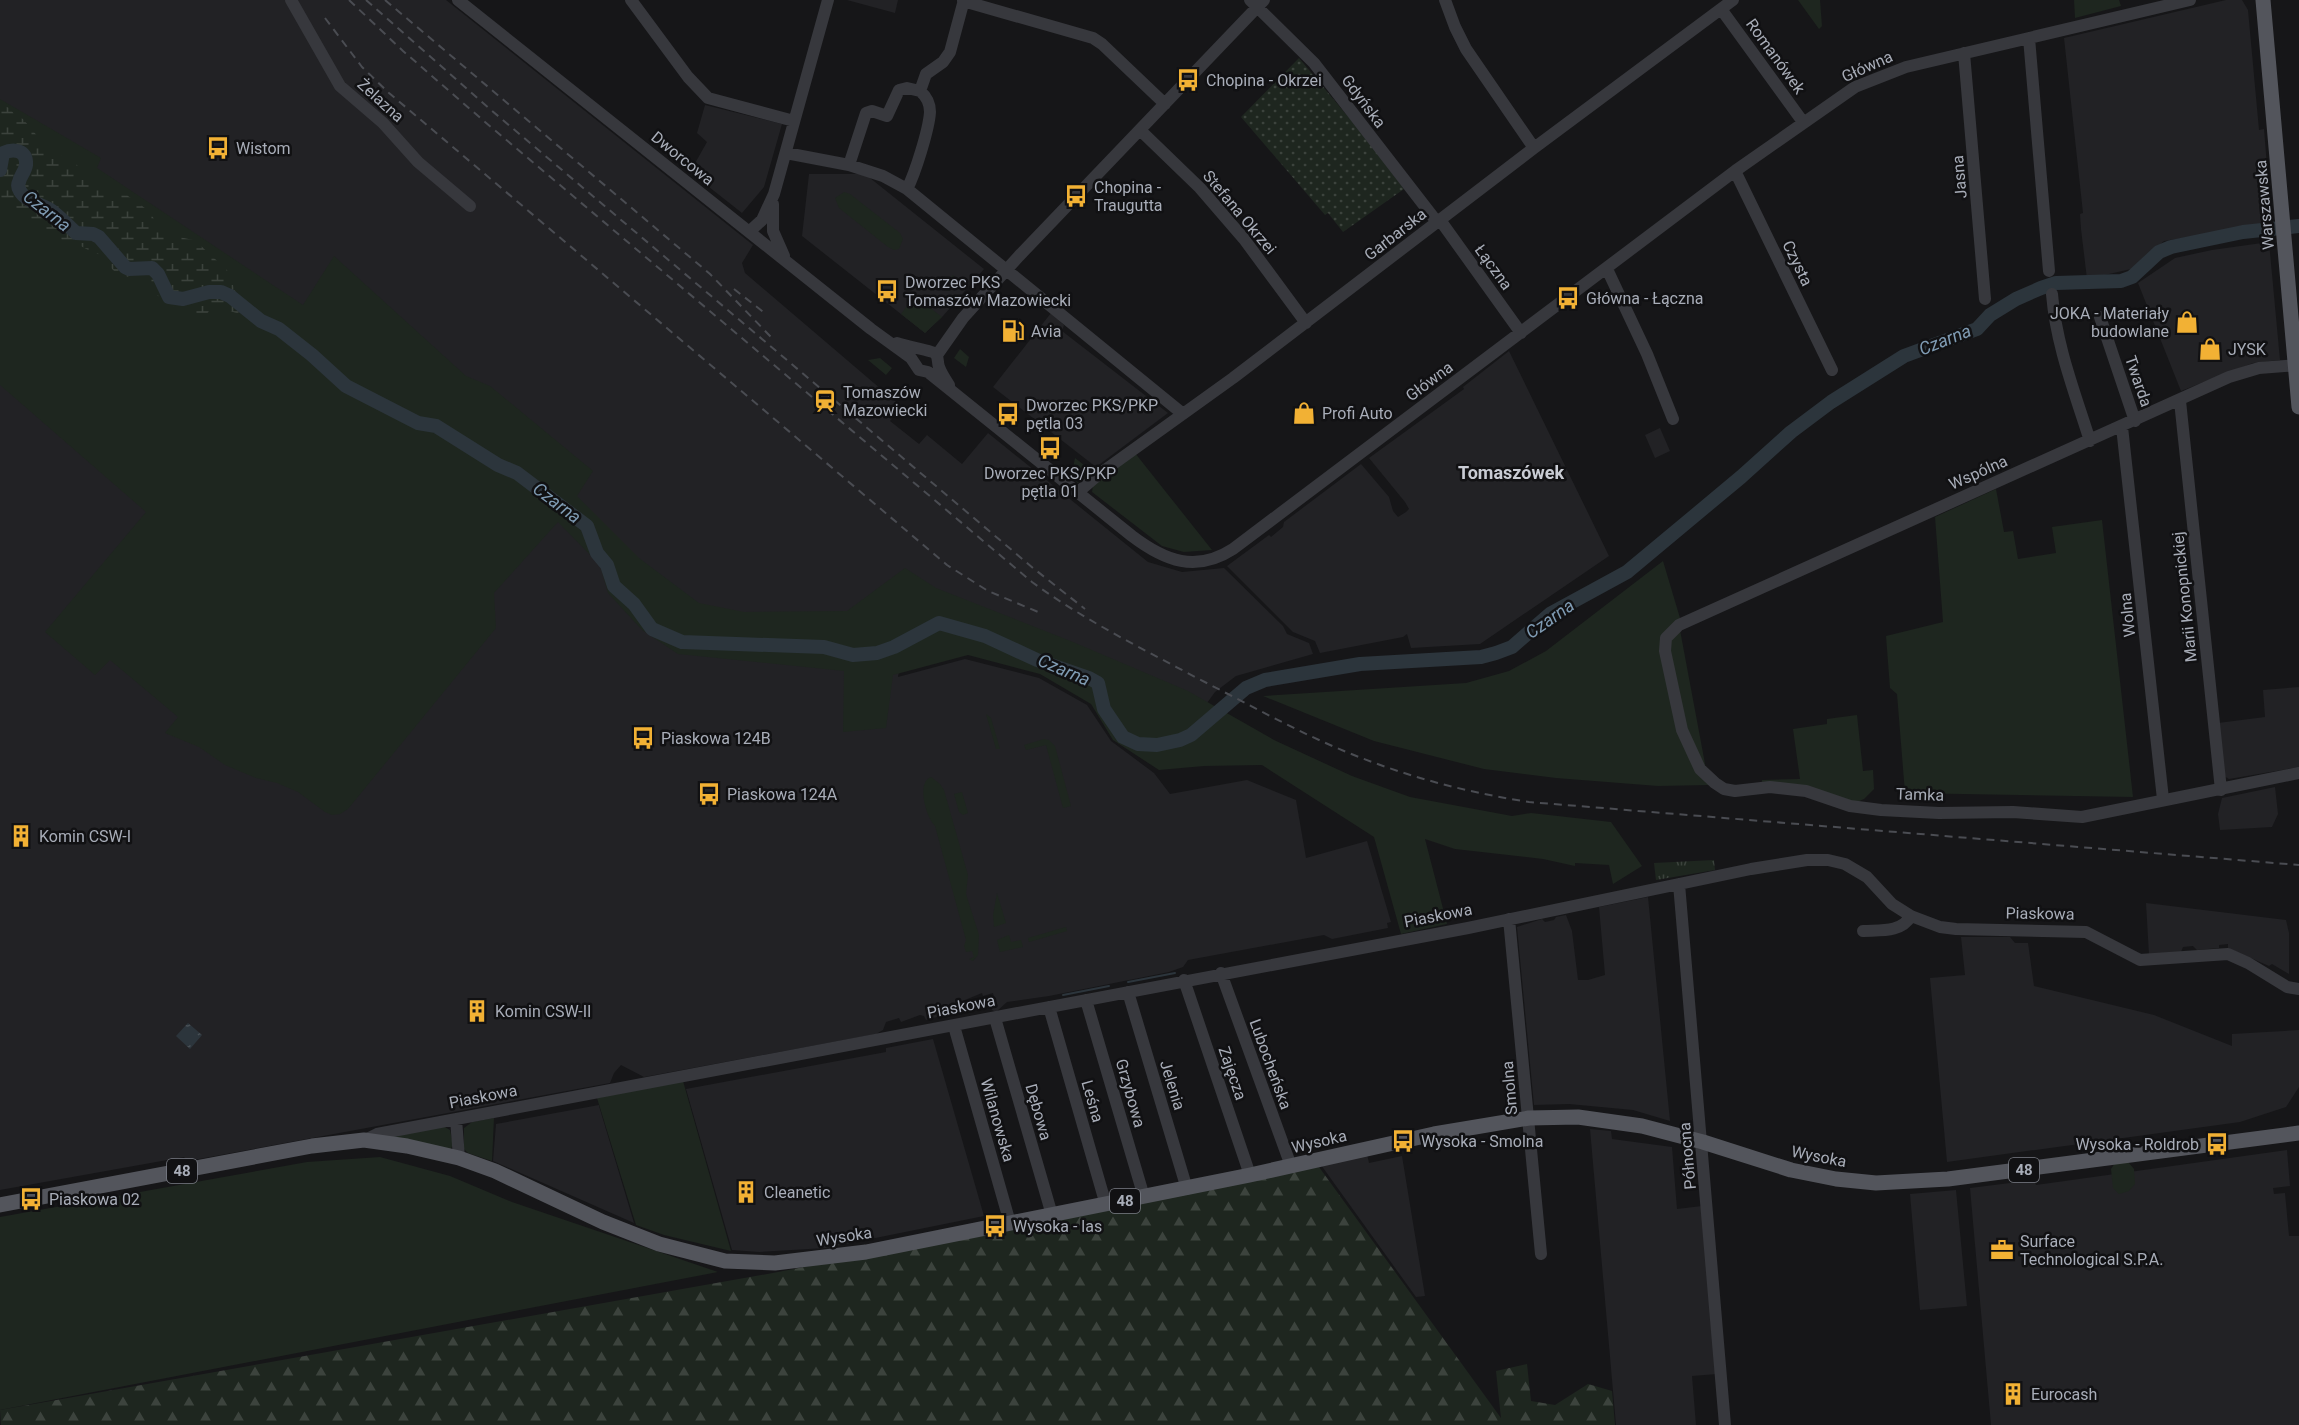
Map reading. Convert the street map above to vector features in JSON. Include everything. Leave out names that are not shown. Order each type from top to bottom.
[{"type":"main road","name":"Warszawska","points":[[2263,0],[2299,407]]},
{"type":"main road","name":"Wysoka","points":[[364,1140],[406,1146],[459,1158],[495,1171],[632,1234],[681,1251],[725,1261],[775,1263],[839,1257],[1187,1189],[1434,1134],[1528,1118],[1555,1116],[1604,1119],[1703,1142],[1814,1175],[1857,1182],[1897,1183],[1948,1179],[2299,1133]]},
{"type":"main road","name":"Piaskowa","points":[[0,1205],[312,1146],[364,1140]]},
{"type":"street","name":"Żelazna","points":[[291,0],[340,86],[390,129],[418,162],[470,206]]},
{"type":"street","name":"Dworcowa","points":[[458,0],[887,340],[928,359],[954,393],[1077,493],[1158,554],[1173,560],[1188,562],[1213,559]]},
{"type":"street","points":[[631,0],[688,77],[708,98],[794,121]]},
{"type":"street","points":[[752,234],[762,220],[774,194],[828,0]]},
{"type":"street","points":[[1445,0],[1466,49],[1534,148]]},
{"type":"street","name":"Garbarska","points":[[1077,493],[1733,0]]},
{"type":"street","name":"Główna","points":[[1213,559],[1233,549],[1735,171],[1841,95],[1871,78],[1906,67],[2190,0]]},
{"type":"street","points":[[920,91],[926,74],[943,62],[950,52],[964,1],[1093,38],[1165,104]]},
{"type":"street","points":[[928,359],[1006,270],[1165,104],[1257,2]]},
{"type":"street","name":"Gdyńska","points":[[1257,2],[1314,63],[1439,221]]},
{"type":"street","name":"Romanówek","points":[[1721,9],[1803,123]]},
{"type":"street","points":[[2029,38],[2049,271]]},
{"type":"street","name":"Jasna","points":[[1964,53],[1985,299]]},
{"type":"street","points":[[849,165],[866,113],[872,111],[887,116],[899,90],[907,88],[920,91],[926,95],[930,111],[914,176],[907,189]]},
{"type":"street","name":"Stefana Okrzei","points":[[1140,130],[1200,188],[1244,239],[1306,323]]},
{"type":"street","points":[[786,153],[849,165],[883,176],[907,189],[1183,414]]},
{"type":"street","name":"Czysta","points":[[1735,171],[1832,370]]},
{"type":"street","points":[[774,194],[773,231],[787,262]]},
{"type":"street","points":[[752,234],[768,228],[772,220]]},
{"type":"street","name":"Łączna","points":[[1439,221],[1521,333]]},
{"type":"street","points":[[1607,269],[1647,354],[1673,419]]},
{"type":"street","points":[[2052,294],[2054,321],[2090,441]]},
{"type":"street","name":"Twarda","points":[[2100,317],[2135,421]]},
{"type":"street","name":"Wspólna","points":[[1678,625],[2248,371],[2297,365]]},
{"type":"street","name":"Marii Konopnickiej","points":[[2180,401],[2221,789]]},
{"type":"street","name":"Wolna","points":[[2122,427],[2163,799]]},
{"type":"street","name":"Tamka","points":[[1678,625],[1666,638],[1665,651],[1682,730],[1700,769],[1724,789],[1735,791],[1770,787],[1806,791],[1850,806],[1881,810],[1939,813],[2013,812],[2082,817],[2299,773]]},
{"type":"street","name":"Piaskowa","points":[[364,1140],[377,1134],[1509,920],[1807,860],[1828,860],[1845,864],[1858,871],[1892,903],[1911,916],[1940,927],[2086,932],[2140,960],[2228,954],[2248,963],[2287,987],[2299,989]]},
{"type":"street","name":"Północna","points":[[1679,884],[1703,1142],[1725,1425]]},
{"type":"street","points":[[1863,931],[1900,927],[1911,916]]},
{"type":"street","name":"Smolna","points":[[1509,920],[1541,1254]]},
{"type":"street","name":"Lubocheńska","points":[[1221,974],[1291,1166]]},
{"type":"street","name":"Zajęcza","points":[[1184,980],[1250,1175]]},
{"type":"street","name":"Jelenia","points":[[1128,992],[1187,1189]]},
{"type":"street","name":"Grzybowa","points":[[1086,1000],[1144,1197]]},
{"type":"street","name":"Leśna","points":[[1049,1007],[1106,1204]]},
{"type":"street","name":"Dębowa","points":[[995,1018],[1052,1215]]},
{"type":"street","name":"Wilanowska","points":[[954,1026],[1010,1223]]},
{"type":"street","points":[[456,1119],[459,1158]]},
{"type":"shaded area","points":[[0,0],[446,0],[753,245],[742,263],[745,273],[902,407],[890,421],[919,444],[927,435],[962,464],[988,433],[1148,562],[1182,572],[1224,568],[1283,626],[1287,634],[1309,643],[1313,654],[1236,676],[1215,692],[1199,714],[1114,711],[913,580],[898,677],[965,659],[1039,678],[1087,705],[1111,741],[1154,773],[1170,794],[1247,780],[1296,800],[1306,858],[1367,841],[1391,922],[1387,923],[1388,928],[1332,939],[1324,935],[1188,960],[1183,967],[1169,972],[1007,1002],[996,1012],[992,1010],[989,999],[994,998],[993,993],[983,996],[982,993],[960,1002],[962,1010],[926,1020],[920,1015],[901,1022],[899,1018],[886,1022],[883,1030],[876,1034],[644,1077],[621,1065],[614,1073],[610,1083],[188,1161],[184,1157],[0,1190]]},
{"type":"shaded area","points":[[847,0],[898,0],[895,13]]},
{"type":"shaded area","points":[[2226,0],[2242,0],[2248,10],[2259,130],[2264,129],[2271,216],[2265,225],[2164,241],[2131,269],[2087,279],[2080,214],[2083,213],[2064,38]]},
{"type":"shaded area","points":[[705,105],[782,124],[764,187],[742,213],[690,172],[707,142],[697,133]]},
{"type":"shaded area","points":[[809,174],[865,174],[984,269],[925,333],[802,236]]},
{"type":"shaded area","points":[[2269,242],[2280,360],[2253,363],[2181,391],[2138,283],[2175,258]]},
{"type":"shaded area","points":[[1051,313],[1064,325],[1062,331],[1168,413],[1096,467],[993,387]]},
{"type":"shaded area","points":[[1509,351],[1609,556],[1480,644],[1411,648],[1407,634],[1403,637],[1320,653],[1315,641],[1293,632],[1227,566],[1269,535],[1271,537],[1283,527],[1284,522],[1361,464],[1389,497],[1393,511],[1398,517],[1406,512],[1409,509],[1405,502],[1369,458],[1464,389],[1463,387]]},
{"type":"shaded area","points":[[1660,428],[1670,451],[1655,458],[1645,435]]},
{"type":"shaded area","points":[[2299,687],[2299,767],[2229,779],[2224,776],[2218,723],[2265,717],[2263,690]]},
{"type":"shaded area","points":[[2275,787],[2278,814],[2272,827],[2220,830],[2218,814],[2222,798]]},
{"type":"shaded area","points":[[1648,897],[1670,1121],[1633,1110],[1569,1104],[1534,1105],[1517,927],[1542,919],[1545,922],[1554,920],[1556,917],[1566,915],[1572,931],[1578,980],[1588,980],[1605,975],[1599,907]]},
{"type":"shaded area","points":[[2146,903],[2286,920],[2289,933],[2289,974],[2272,964],[2269,966],[2228,948],[2228,944],[2219,945],[2219,948],[2197,950],[2193,946],[2183,947],[2181,952],[2149,955]]},
{"type":"shaded area","points":[[1961,937],[2010,937],[2015,943],[2028,943],[2034,986],[2154,1015],[2232,1046],[2232,1034],[2299,1030],[2299,1087],[2286,1107],[2240,1122],[1947,1162],[1930,978],[1965,975]]},
{"type":"shaded area","points":[[933,1039],[984,1216],[826,1248],[759,1252],[732,1250],[686,1089],[886,1052],[886,1048]]},
{"type":"shaded area","points":[[599,1105],[634,1223],[493,1161],[496,1124]]},
{"type":"shaded area","points":[[1590,1129],[1611,1131],[1612,1139],[1672,1147],[1677,1209],[1702,1206],[1717,1374],[1692,1376],[1696,1425],[1616,1425]]},
{"type":"shaded area","points":[[2287,1150],[2290,1186],[2273,1188],[2274,1194],[2285,1193],[2289,1236],[2299,1236],[2299,1425],[1991,1425],[1970,1188],[2034,1180],[2036,1185]]},
{"type":"shaded area","points":[[1367,1154],[1369,1163],[1402,1156],[1425,1296],[1416,1297],[1321,1165]]},
{"type":"shaded area","points":[[1956,1190],[1967,1306],[1920,1310],[1910,1194]]},
{"type":"green space","points":[[1798,0],[1820,0],[1822,26],[1819,29]]},
{"type":"green space","points":[[2074,0],[2119,0],[2121,6],[2075,18]]},
{"type":"green space","points":[[1299,58],[1365,137],[1404,189],[1343,232],[1328,213],[1325,215],[1241,117]]},
{"type":"green space","points":[[0,99],[101,158],[97,168],[303,305],[334,256],[466,376],[490,386],[593,471],[577,496],[639,558],[699,603],[744,612],[847,611],[905,568],[936,588],[1073,642],[1188,691],[1274,740],[1352,776],[1410,797],[1512,816],[1531,813],[1611,822],[1642,866],[1613,884],[1609,865],[1575,863],[1575,866],[1543,859],[1455,849],[1425,839],[1447,924],[1401,934],[1374,837],[1262,765],[1204,766],[1159,770],[1113,740],[1091,704],[1040,674],[968,655],[893,675],[886,728],[843,732],[844,671],[678,654],[642,630],[608,593],[600,565],[558,522],[494,593],[496,628],[348,809],[340,814],[332,815],[325,812],[298,792],[225,765],[199,747],[165,733],[178,717],[110,660],[95,675],[45,632],[146,512],[0,385]]},
{"type":"green space","points":[[0,104],[23,119],[44,144],[57,154],[72,160],[95,184],[128,196],[149,211],[161,230],[170,235],[193,240],[201,246],[227,270],[236,293],[253,315],[220,308],[199,317],[191,315],[158,296],[140,279],[117,273],[102,255],[75,243],[58,239],[9,208],[0,198]]},
{"type":"green space","points":[[844,192],[850,194],[900,233],[903,239],[899,249],[894,250],[888,247],[839,208],[835,198]]},
{"type":"green space","points":[[953,275],[956,281],[954,288],[948,291],[940,289]]},
{"type":"green space","points":[[913,298],[920,300],[942,317],[925,333],[901,314]]},
{"type":"green space","points":[[960,349],[969,357],[966,367],[954,358]]},
{"type":"green space","points":[[880,358],[892,368],[886,375],[868,360]]},
{"type":"green space","points":[[1135,453],[1212,550],[1184,552],[1162,546],[1092,492],[1093,485]]},
{"type":"green space","points":[[1075,458],[1093,472],[1078,483],[1071,478]]},
{"type":"green space","points":[[1996,489],[2004,532],[2013,531],[2018,559],[2056,553],[2052,527],[2102,520],[2133,797],[1905,793],[1897,694],[1890,688],[1886,636],[1943,622],[1935,517]]},
{"type":"green space","points":[[1663,561],[1680,618],[1680,630],[1709,785],[1658,786],[1556,778],[1484,769],[1374,741],[1263,696],[1466,683],[1509,671],[1546,651]]},
{"type":"green space","points":[[986,714],[991,718],[1000,749],[996,749]]},
{"type":"green space","points":[[1857,715],[1863,771],[1873,770],[1874,789],[1864,799],[1850,805],[1762,785],[1762,780],[1800,779],[1793,729],[1827,724],[1827,719]]},
{"type":"green space","points":[[1044,739],[1049,740],[1055,746],[1071,806],[1063,808],[1046,745],[1026,750],[1024,745]]},
{"type":"green space","points":[[931,777],[944,790],[968,875],[966,894],[979,935],[978,955],[973,961],[969,959],[974,957],[972,951],[966,952],[964,946],[966,940],[935,826],[928,815],[924,800],[924,786],[926,780]]},
{"type":"green space","points":[[962,792],[968,813],[963,815],[959,812],[954,794]]},
{"type":"green space","points":[[1714,860],[1715,870],[1656,880],[1654,863]]},
{"type":"green space","points":[[997,893],[1006,923],[994,927],[993,915]]},
{"type":"green space","points":[[1066,927],[1067,931],[1029,942],[1028,938]]},
{"type":"green space","points":[[1009,935],[1011,942],[1021,940],[1023,947],[1000,952],[997,940]]},
{"type":"green space","points":[[683,1081],[731,1251],[664,1235],[636,1225],[597,1098]]},
{"type":"green space","points":[[494,1118],[492,1161],[468,1153],[464,1149],[464,1128],[472,1122]]},
{"type":"green space","points":[[443,1126],[450,1130],[453,1145],[450,1150],[384,1137]]},
{"type":"green space","points":[[380,1157],[450,1176],[512,1202],[718,1272],[0,1410],[0,1217],[307,1162]]},
{"type":"green space","points":[[2128,1162],[2134,1169],[2135,1184],[2129,1191],[2119,1194],[2113,1188],[2111,1169],[2115,1163]]},
{"type":"green space","points":[[1319,1167],[1501,1418],[1496,1371],[1527,1364],[1531,1401],[1555,1405],[1588,1384],[1612,1391],[1615,1425],[1,1425],[0,1410],[773,1273]]},
{"type":"water","points":[[188,1023],[202,1035],[190,1049],[176,1036]]},
{"type":"waterway","name":"Czarna","points":[[0,170],[3,153],[11,151],[22,153],[26,165],[18,186],[23,195],[52,211],[76,233],[93,234],[99,237],[125,267],[129,269],[152,268],[158,274],[169,297],[183,299],[209,292],[221,292],[230,296],[261,321],[279,329],[346,386],[418,423],[436,426],[498,465],[517,473],[587,526],[597,553],[607,565],[614,586],[634,604],[652,629],[682,642],[824,647],[853,655],[877,653],[894,647],[939,623],[985,636],[1037,660],[1098,683],[1104,709],[1123,737],[1138,744],[1157,745],[1191,735],[1246,688],[1265,680],[1360,664],[1481,657],[1512,647],[1550,614],[1627,572],[1791,432],[1831,402],[1904,356],[1977,329],[1990,315],[2016,299],[2056,283],[2121,281],[2132,277],[2159,252],[2171,247],[2243,232],[2299,226]]},
{"type":"waterway","points":[[1128,982],[1175,973]]},
{"type":"waterway","points":[[1063,995],[1109,986]]},
{"type":"railway","points":[[349,0],[403,51],[485,122],[1032,582],[1092,621],[1325,743],[1412,775],[1458,788],[1529,802],[2299,865]]},
{"type":"railway","points":[[366,0],[491,110],[1033,568],[1085,609]]},
{"type":"railway","points":[[385,0],[710,274],[771,337]]},
{"type":"railway","points":[[325,18],[362,67],[389,93],[947,565],[988,591],[1043,614]]},
{"type":"railway","points":[[734,289],[766,314]]},
{"type":"place","name":"Chopina - Okrzei","points":[[1188,80]]},
{"type":"place","name":"Wistom","points":[[218,148]]},
{"type":"place","name":"Chopina - Traugutta","points":[[1076,196]]},
{"type":"place","name":"Dworzec PKS Tomaszów Mazowiecki","points":[[887,291]]},
{"type":"place","name":"Główna - Łączna","points":[[1568,298]]},
{"type":"place","name":"JOKA - Materiały budowlane","points":[[2187,322]]},
{"type":"place","name":"Avia","points":[[1013,331]]},
{"type":"place","name":"JYSK","points":[[2210,349]]},
{"type":"place","name":"Tomaszów Mazowiecki","points":[[825,401]]},
{"type":"place","name":"Profi Auto","points":[[1304,413]]},
{"type":"place","name":"Dworzec PKS/PKP pętla 03","points":[[1008,414]]},
{"type":"place","name":"Dworzec PKS/PKP pętla 01","points":[[1050,448]]},
{"type":"place","name":"Piaskowa 124B","points":[[643,738]]},
{"type":"place","name":"Piaskowa 124A","points":[[709,794]]},
{"type":"place","name":"Komin CSW-I","points":[[21,836]]},
{"type":"place","name":"Komin CSW-II","points":[[477,1011]]},
{"type":"place","name":"Wysoka - Smolna","points":[[1403,1141]]},
{"type":"place","name":"Wysoka - Roldrob","points":[[2217,1144]]},
{"type":"place","name":"Cleanetic","points":[[746,1192]]},
{"type":"place","name":"Piaskowa 02","points":[[31,1199]]},
{"type":"place","name":"Wysoka - las","points":[[995,1226]]},
{"type":"place","name":"Surface Technological S.P.A.","points":[[2002,1250]]},
{"type":"place","name":"Eurocash","points":[[2013,1394]]},
{"type":"district","name":"Tomaszówek","points":[[1511,473]]}]
